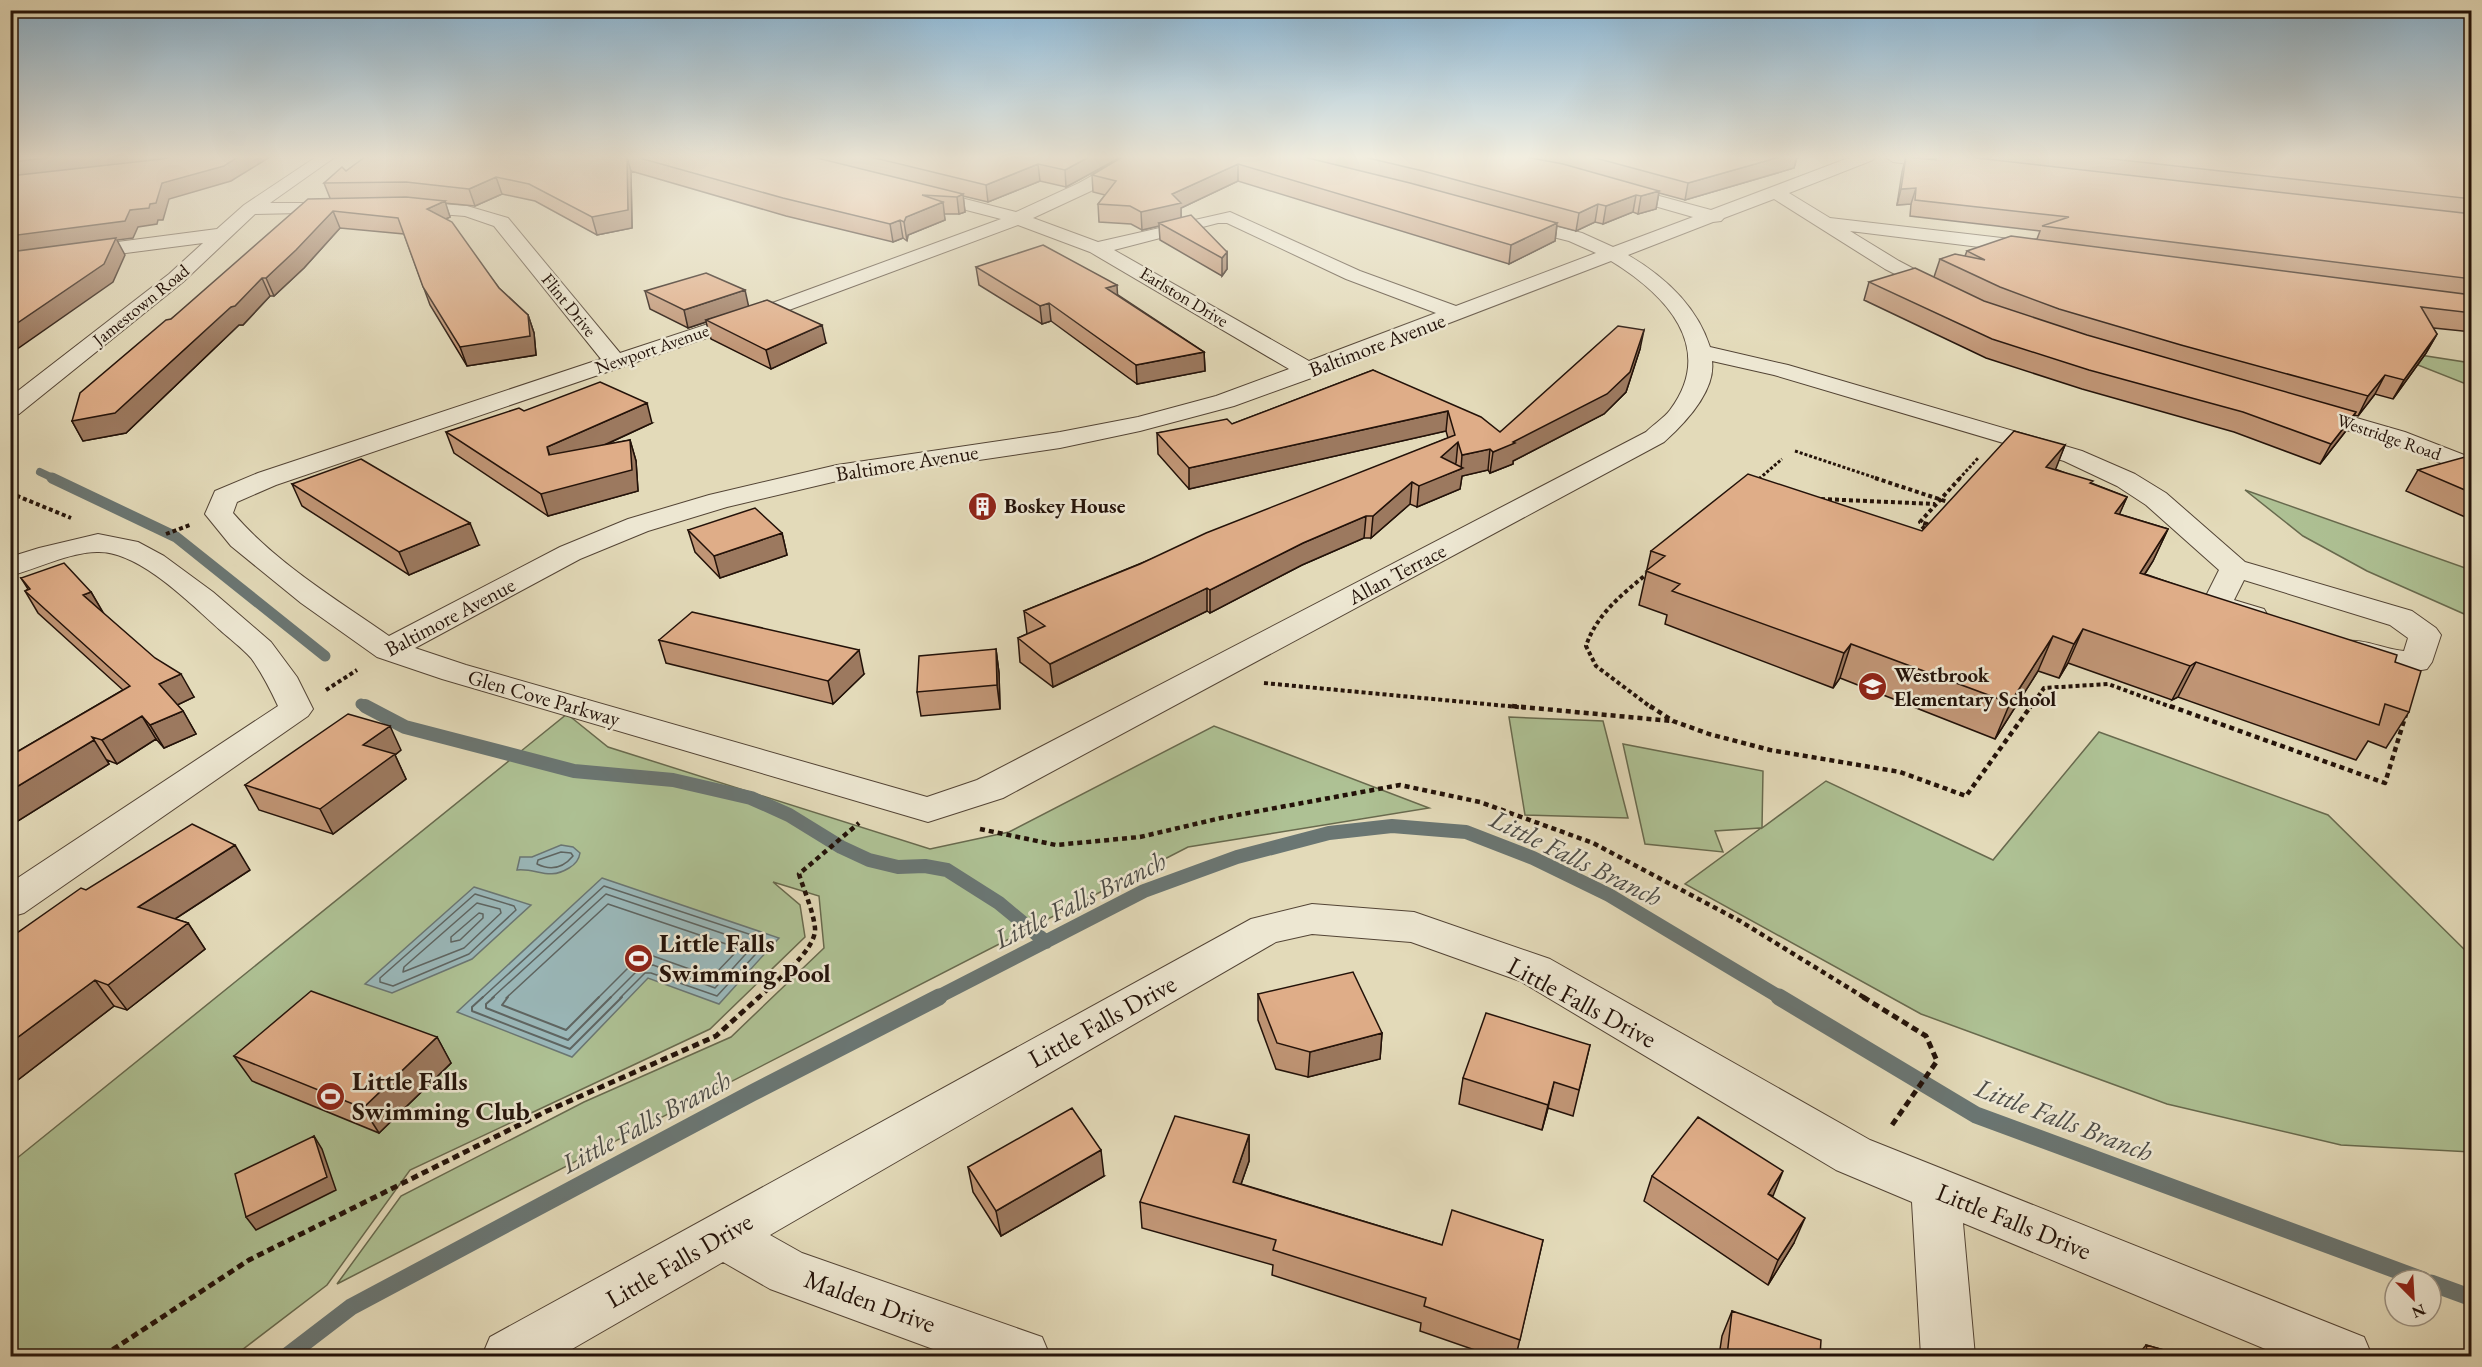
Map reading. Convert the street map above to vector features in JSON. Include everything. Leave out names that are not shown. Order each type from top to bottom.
[{"type":"street","name":"Jamestown Road","points":[[10,409],[176,278],[238,221]]},
{"type":"street","name":"Flint Drive","points":[[497,221],[501,222],[615,362]]},
{"type":"street","name":"Newport Avenue","points":[[225,497],[267,479],[782,306],[1011,221]]},
{"type":"street","name":"Earlston Drive","points":[[1026,221],[1097,248],[1309,371]]},
{"type":"street","points":[[1097,248],[1207,221]]},
{"type":"street","points":[[1238,221],[1353,275],[1458,314]]},
{"type":"street","name":"Allan Terrace","points":[[928,810],[990,789],[1655,437],[1682,412],[1702,368],[1694,333],[1680,307],[1662,288],[1615,255],[1593,244],[1510,221]]},
{"type":"street","name":"Baltimore Avenue","points":[[388,650],[570,553],[658,519],[719,501],[837,473],[1060,440],[1140,424],[1226,401],[1704,221]]},
{"type":"street","points":[[1821,221],[2049,250]]},
{"type":"street","points":[[1825,222],[1892,265],[1965,302]]},
{"type":"street","points":[[10,262],[225,234]]},
{"type":"street","points":[[1698,351],[1780,370],[2073,456],[2126,480],[2156,499],[2235,568],[2401,618],[2425,635],[2416,662],[2379,657],[2325,640]]},
{"type":"street","name":"Westridge Road","points":[[2290,406],[2396,437],[2472,467]]},
{"type":"street","name":"Glen Cove Parkway","points":[[225,497],[219,514],[241,540],[312,597],[388,650],[454,672],[928,810]]},
{"type":"street","points":[[10,567],[50,554],[98,543],[128,548],[154,562],[202,598],[260,649],[281,678],[296,708],[234,753],[10,903]]},
{"type":"street","points":[[2235,568],[2217,604],[2282,626]]},
{"type":"street","name":"Little Falls Drive","points":[[509,1356],[1265,930],[1312,920],[1414,927],[1535,970],[1853,1155],[2345,1356]]},
{"type":"street","points":[[1936,1189],[1948,1356]]},
{"type":"street","name":"Malden Drive","points":[[721,1235],[788,1272],[1023,1356]]},
{"type":"path","points":[[1795,452],[1948,502]]},
{"type":"path","points":[[1912,539],[1927,524],[1920,522],[1981,454]]},
{"type":"path","points":[[1757,481],[1782,459]]},
{"type":"path","points":[[10,493],[85,524],[98,543]]},
{"type":"path","points":[[1820,499],[1935,504]]},
{"type":"path","points":[[156,537],[199,521]]},
{"type":"path","points":[[1655,567],[1615,601],[1590,629],[1586,646],[1596,666],[1631,694],[1673,721],[1709,734],[1770,750],[1900,772],[1966,796],[2044,688],[2108,684],[2385,783],[2409,704]]},
{"type":"path","name":"Baltimore Avenue","points":[[296,708],[388,650]]},
{"type":"path","points":[[1263,682],[1673,721]]},
{"type":"path","points":[[2391,733],[2399,736]]},
{"type":"path","points":[[980,829],[1056,844],[1140,837],[1221,818],[1400,785],[1480,802],[1593,843],[1740,921],[1926,1036],[1937,1062],[1891,1126]]},
{"type":"path","points":[[103,1356],[249,1260],[548,1111],[716,1036],[792,967],[814,939],[815,928],[799,874],[856,825]]},
{"type":"green space","points":[[2375,348],[2471,363],[2471,386]]},
{"type":"green space","points":[[2245,490],[2471,570],[2471,617],[2367,571],[2303,536]]},
{"type":"green space","name":"Little Falls Swimming Club","points":[[567,714],[608,747],[930,849],[1009,832],[1214,726],[1429,808],[1188,847],[337,1284],[401,1196],[584,1102],[731,1037],[824,948],[819,896],[773,882],[800,905],[805,937],[710,1029],[410,1170],[327,1285],[234,1356],[11,1356],[11,1163]]},
{"type":"green space","points":[[1509,717],[1603,721],[1628,818],[1525,815]]},
{"type":"green space","points":[[2099,732],[2328,815],[2471,956],[2471,1152],[2341,1145],[2167,1104],[1921,1014],[1685,884],[1761,828],[1715,831],[1723,852],[1645,844],[1623,744],[1763,771],[1762,828],[1826,781],[1993,860]]},
{"type":"water","points":[[561,845],[573,847],[580,853],[577,862],[562,872],[549,874],[517,870],[520,857],[532,857]]},
{"type":"water","name":"Little Falls Swimming Pool","points":[[602,878],[779,938],[719,1004],[648,978],[572,1057],[457,1012]]},
{"type":"water","points":[[474,887],[531,905],[472,959],[392,993],[365,984]]},
{"type":"building","points":[[10,221],[125,221],[125,221],[10,236]]},
{"type":"building","points":[[283,221],[324,221],[266,278],[262,278],[235,306],[231,307],[115,413],[72,421],[80,393],[166,320],[171,319]]},
{"type":"building","points":[[399,221],[450,221],[499,288],[528,315],[530,336],[460,347],[423,287]]},
{"type":"building","points":[[877,221],[898,221],[890,224]]},
{"type":"building","points":[[1197,221],[1227,252],[1222,258],[1159,223]]},
{"type":"building","points":[[1429,221],[1549,221],[1557,223],[1511,245]]},
{"type":"building","points":[[2058,221],[2472,221],[2472,279],[2042,226]]},
{"type":"building","points":[[2011,236],[2472,295],[2472,313],[2421,307],[2437,334],[2404,380],[2385,375],[2368,396],[2059,309],[2000,287],[1940,259],[1955,254],[1985,260],[1967,251]]},
{"type":"building","points":[[116,238],[104,264],[10,328],[10,252]]},
{"type":"building","points":[[1043,245],[1117,285],[1106,288],[1204,352],[1136,365],[1049,303],[1040,306],[976,267]]},
{"type":"building","points":[[1915,268],[1984,301],[2087,335],[2356,412],[2331,444],[2243,412],[2089,370],[1992,339],[1869,282]]},
{"type":"building","points":[[706,273],[745,290],[684,310],[645,291]]},
{"type":"building","points":[[767,300],[822,325],[766,350],[706,320]]},
{"type":"building","points":[[1618,326],[1644,330],[1630,372],[1607,394],[1513,442],[1515,443],[1493,452],[1490,449],[1462,455],[1458,442],[1441,457],[1463,468],[1419,486],[1412,482],[1373,516],[1366,516],[1303,543],[1210,590],[1207,588],[1050,664],[1018,638],[1045,626],[1024,611],[1140,564],[1206,533],[1455,435],[1448,411],[1189,468],[1157,433],[1227,419],[1232,424],[1373,370],[1481,417],[1500,432]]},
{"type":"building","points":[[600,382],[647,403],[547,447],[549,455],[630,440],[632,470],[541,494],[446,432],[519,408],[524,411]]},
{"type":"building","points":[[2014,431],[2065,445],[2046,467],[2093,481],[2090,483],[2127,497],[2115,513],[2168,529],[2140,573],[2397,655],[2395,662],[2421,671],[2409,712],[2385,704],[2379,725],[2196,662],[2190,666],[2083,629],[2074,644],[2053,636],[2010,703],[1851,644],[1844,653],[1672,591],[1680,584],[1646,571],[1665,556],[1651,551],[1748,474],[1922,531]]},
{"type":"building","points":[[2465,457],[2472,460],[2472,493],[2418,470]]},
{"type":"building","points":[[361,459],[470,523],[399,552],[292,484]]},
{"type":"building","points":[[755,508],[782,533],[714,556],[688,530]]},
{"type":"building","points":[[64,563],[91,592],[83,595],[155,658],[181,674],[159,684],[183,711],[150,725],[142,716],[102,740],[92,737],[94,740],[10,791],[10,756],[130,686],[25,591],[30,589],[21,578]]},
{"type":"building","points":[[692,612],[859,650],[828,681],[659,640]]},
{"type":"building","points":[[996,649],[997,685],[917,692],[919,656]]},
{"type":"building","points":[[348,714],[390,726],[363,745],[395,754],[320,809],[245,785]]},
{"type":"building","points":[[192,824],[235,845],[138,907],[188,923],[108,985],[95,980],[10,1043],[10,938],[81,888],[86,890]]},
{"type":"building","points":[[1353,972],[1382,1033],[1310,1052],[1277,1043],[1258,994]]},
{"type":"building","points":[[311,991],[437,1037],[363,1108],[234,1056]]},
{"type":"building","points":[[1486,1013],[1590,1045],[1579,1090],[1554,1082],[1548,1105],[1463,1078]]},
{"type":"building","points":[[1072,1108],[1101,1150],[996,1211],[968,1167]]},
{"type":"building","points":[[1175,1116],[1249,1135],[1233,1182],[1442,1245],[1452,1210],[1543,1240],[1520,1340],[1424,1306],[1426,1298],[1273,1250],[1276,1240],[1140,1202]]},
{"type":"building","points":[[1698,1117],[1783,1171],[1768,1194],[1805,1218],[1778,1260],[1652,1176]]},
{"type":"building","points":[[314,1136],[327,1177],[246,1217],[235,1174]]},
{"type":"building","points":[[1732,1311],[1821,1340],[1820,1356],[1727,1356]]},
{"type":"building","points":[[2146,1345],[2185,1356],[2148,1356]]},
{"type":"waterway","points":[[40,472],[55,479]]},
{"type":"waterway","points":[[52,478],[176,537],[325,656]]},
{"type":"waterway","points":[[361,704],[368,708]]},
{"type":"waterway","points":[[365,706],[405,727],[574,771],[673,780],[751,798],[789,815],[841,847],[869,860],[898,867],[925,866],[947,870],[999,903],[1046,942]]},
{"type":"waterway","name":"Little Falls Branch","points":[[1046,942],[1144,891],[1237,857],[1329,833],[1392,826],[1466,832],[1533,858],[1609,895],[1781,998]]},
{"type":"waterway","name":"Little Falls Branch","points":[[936,998],[1046,942]]},
{"type":"waterway","name":"Little Falls Branch","points":[[287,1356],[351,1307],[752,1093],[939,997]]},
{"type":"waterway","name":"Little Falls Branch","points":[[1779,997],[1976,1115],[2390,1268]]},
{"type":"waterway","name":"Little Falls Branch","points":[[2443,1287],[2472,1298]]},
{"type":"place","name":"Boskey House","points":[[983,506]]},
{"type":"place","name":"Westbrook Elementary School","points":[[1873,687]]},
{"type":"place","name":"Little Falls Swimming Pool","points":[[638,958]]},
{"type":"place","name":"Little Falls Swimming Club","points":[[331,1096]]}]
